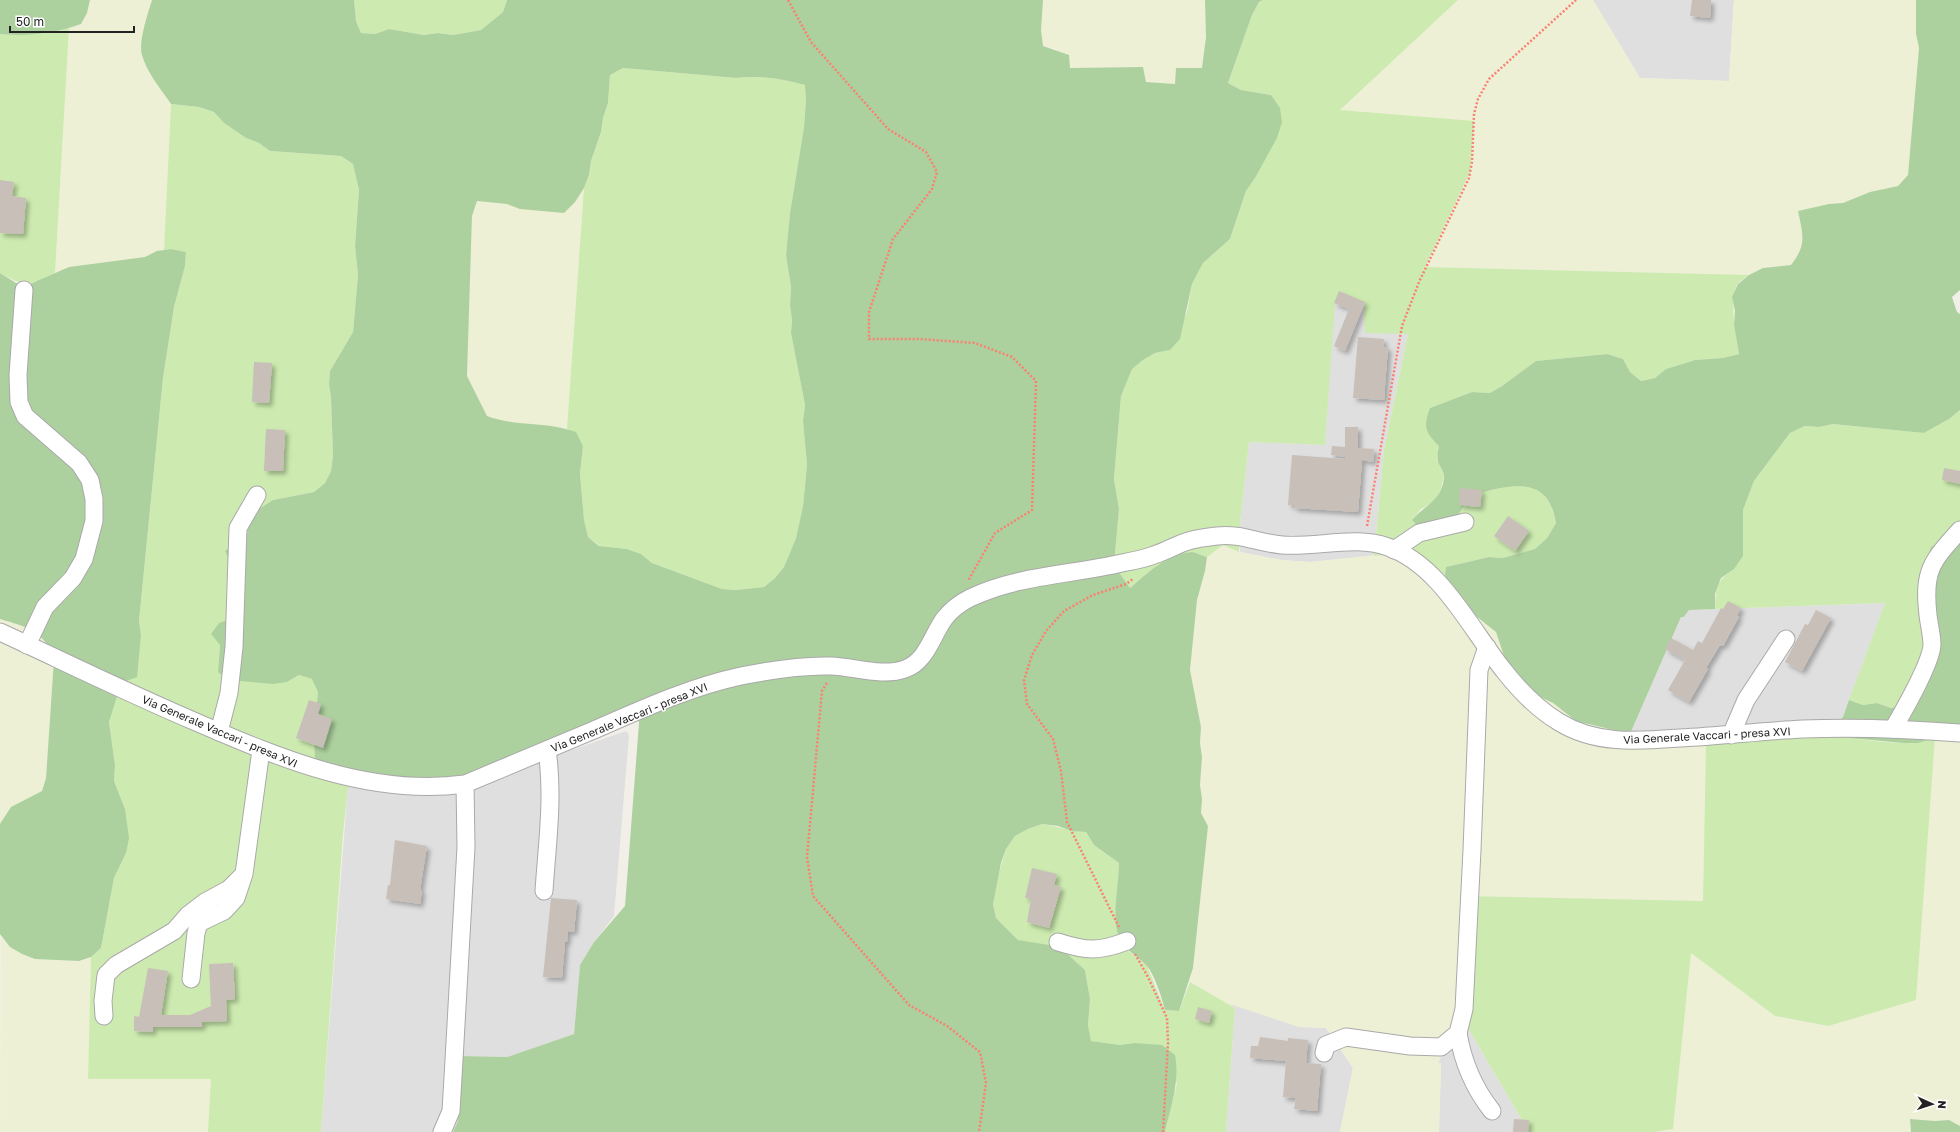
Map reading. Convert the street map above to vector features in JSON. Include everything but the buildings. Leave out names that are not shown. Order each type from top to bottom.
[{"type":"street","points":[[24,290],[18,375],[19,402],[25,416],[79,463],[90,480],[94,499],[94,521],[84,559],[73,578],[45,607],[27,645]]},
{"type":"street","points":[[219,732],[229,692],[234,647],[238,528],[257,496]]},
{"type":"street","points":[[1394,550],[1419,533],[1466,522]]},
{"type":"street","points":[[1894,729],[1917,682],[1932,645],[1926,598],[1927,577],[1932,565],[1943,548],[1960,530]]},
{"type":"street","name":"Via Generale Vaccari - presa XVI","points":[[0,632],[261,750],[316,769],[390,784],[443,787],[464,784],[640,710],[712,683],[780,669],[836,666],[888,673],[909,669],[922,657],[934,640],[942,621],[952,609],[968,599],[1021,580],[1077,572],[1141,559],[1155,555],[1191,540],[1223,535],[1248,537],[1277,544],[1290,545],[1365,542],[1394,550],[1412,560],[1432,576],[1462,611],[1504,672],[1533,703],[1561,723],[1588,734],[1613,740],[1642,741],[1798,729],[1894,729],[1960,733]]},
{"type":"street","points":[[1731,735],[1746,700],[1786,639]]},
{"type":"street","points":[[1487,647],[1479,670],[1464,1002],[1458,1033],[1462,1052],[1478,1094],[1492,1111]]},
{"type":"street","points":[[191,979],[196,933],[199,923],[224,911],[236,898],[244,874],[261,750]]},
{"type":"street","points":[[544,891],[550,797],[550,769],[547,750]]},
{"type":"street","points":[[442,1132],[451,1111],[466,847],[464,784]]},
{"type":"street","points":[[104,1016],[103,1001],[106,976],[116,965],[174,931],[188,914],[205,902],[229,889],[244,874]]},
{"type":"street","points":[[1058,942],[1081,949],[1109,948],[1127,941]]},
{"type":"street","points":[[1324,1053],[1326,1045],[1346,1037],[1410,1046],[1441,1047],[1458,1033]]},
{"type":"path","points":[[788,0],[810,42],[888,129],[926,152],[936,172],[932,189],[893,240],[869,312],[869,339],[919,339],[975,343],[1012,357],[1036,381],[1032,510],[995,533],[968,582]]},
{"type":"path","points":[[1365,542],[1369,509],[1402,326],[1419,282],[1469,178],[1472,162],[1474,114],[1478,99],[1489,78],[1576,0]]},
{"type":"path","points":[[1141,559],[1137,575],[1126,584],[1093,595],[1064,612],[1046,631],[1032,655],[1024,680],[1027,704],[1053,739],[1061,771],[1066,822],[1109,909],[1148,977],[1167,1018],[1168,1043],[1163,1132]]},
{"type":"path","points":[[836,666],[822,692],[813,777],[806,857],[813,896],[909,1004],[947,1026],[980,1052],[986,1083],[979,1132]]},
{"type":"shaded area","points":[[1593,0],[1734,0],[1729,81],[1640,78]]},
{"type":"shaded area","points":[[1364,303],[1408,334],[1384,450],[1374,556],[1310,562],[1281,560],[1240,552],[1240,524],[1249,442],[1325,445],[1334,304]]},
{"type":"shaded area","points":[[1885,603],[1843,717],[1837,723],[1630,734],[1681,617],[1684,617],[1689,610]]},
{"type":"shaded area","points":[[626,731],[629,735],[614,916],[594,942],[580,965],[574,1034],[507,1057],[461,1056],[458,1121],[453,1132],[321,1132],[348,786],[371,791],[458,795],[552,757]]},
{"type":"shaded area","points":[[1228,1003],[1299,1027],[1326,1028],[1353,1068],[1340,1132],[1226,1132],[1235,1008]]},
{"type":"shaded area","points":[[1461,1016],[1529,1132],[1439,1132],[1441,1063],[1438,1063]]},
{"type":"green space","points":[[0,0],[90,0],[87,13],[81,24],[51,32],[30,35],[10,35],[0,34]]},
{"type":"green space","points":[[90,0],[152,0],[149,10],[147,68],[171,104],[164,250],[145,257],[69,267],[55,273],[69,28],[81,24],[87,13]]},
{"type":"green space","points":[[152,0],[354,0],[356,21],[361,33],[375,34],[389,29],[424,35],[438,33],[453,35],[481,30],[503,12],[507,0],[1043,0],[1041,30],[1043,46],[1069,55],[1070,68],[1143,67],[1146,82],[1175,84],[1176,68],[1202,68],[1206,37],[1205,0],[1263,0],[1259,2],[1252,15],[1228,83],[1241,90],[1271,95],[1280,108],[1282,122],[1277,138],[1255,178],[1246,191],[1230,239],[1203,263],[1192,284],[1180,339],[1170,350],[1155,353],[1132,369],[1121,396],[1114,479],[1119,509],[1114,565],[1130,588],[1158,565],[1174,556],[1192,552],[1207,557],[1205,571],[1197,600],[1190,670],[1201,727],[1201,813],[1208,826],[1193,968],[1179,1011],[1165,1010],[1157,986],[1149,969],[1121,942],[1117,929],[1115,911],[1119,863],[1094,845],[1086,832],[1072,831],[1058,826],[1042,824],[1015,836],[1006,849],[1001,863],[993,904],[996,918],[1018,940],[1049,945],[1063,950],[1085,970],[1090,999],[1088,1026],[1091,1041],[1120,1045],[1134,1043],[1162,1045],[1175,1055],[1176,1084],[1165,1132],[453,1132],[458,1121],[461,1056],[507,1057],[574,1034],[580,965],[594,942],[625,906],[639,723],[636,705],[457,781],[404,781],[315,761],[314,732],[318,692],[312,679],[299,675],[287,682],[273,684],[229,680],[218,672],[220,645],[211,634],[219,623],[233,618],[231,563],[225,551],[247,534],[249,520],[256,511],[273,500],[314,492],[325,483],[331,471],[333,456],[331,398],[329,384],[330,371],[353,332],[358,275],[355,246],[359,190],[353,164],[341,156],[270,151],[259,143],[246,138],[224,123],[214,112],[199,107],[171,104],[144,62],[141,50],[142,36]],"holes":[[[623,68],[736,78],[771,78],[805,85],[806,99],[804,127],[790,213],[786,255],[791,287],[791,333],[805,405],[803,421],[807,465],[803,506],[796,538],[784,567],[775,578],[764,587],[736,590],[722,589],[652,563],[641,554],[627,549],[599,546],[588,537],[584,520],[580,474],[583,446],[576,432],[554,426],[509,422],[487,416],[467,376],[472,216],[477,201],[507,204],[520,209],[564,213],[575,202],[584,188],[589,175],[591,161],[601,132],[603,118],[608,103],[610,75]]]},
{"type":"green space","points":[[354,0],[507,0],[503,12],[481,30],[453,35],[438,33],[424,35],[389,29],[375,34],[361,33],[356,21]]},
{"type":"green space","points":[[1043,0],[1205,0],[1206,37],[1202,69],[1176,84],[1146,82],[1142,67],[1070,68],[1056,49],[1043,46],[1041,30]]},
{"type":"green space","points":[[1263,0],[1458,0],[1340,110],[1474,121],[1470,172],[1425,267],[1749,275],[1737,285],[1735,292],[1733,309],[1739,354],[1723,358],[1695,360],[1666,369],[1655,378],[1641,381],[1630,372],[1623,359],[1607,354],[1536,361],[1490,393],[1472,392],[1430,408],[1439,446],[1437,460],[1444,475],[1441,489],[1434,502],[1421,509],[1412,520],[1452,522],[1466,503],[1478,494],[1512,486],[1531,487],[1544,495],[1549,502],[1556,523],[1547,538],[1535,549],[1503,558],[1489,557],[1446,567],[1444,581],[1395,553],[1374,556],[1384,450],[1408,334],[1365,333],[1364,304],[1335,304],[1325,445],[1249,442],[1240,524],[1239,552],[1223,545],[1207,557],[1194,552],[1184,553],[1158,565],[1130,588],[1114,565],[1119,509],[1114,479],[1121,396],[1132,368],[1155,353],[1170,350],[1187,312],[1192,284],[1203,263],[1230,239],[1246,191],[1255,178],[1271,95],[1241,90],[1228,83],[1252,15],[1259,2]]},
{"type":"green space","points":[[1458,0],[1593,0],[1640,78],[1729,81],[1734,0],[1916,0],[1916,34],[1919,48],[1908,175],[1898,186],[1870,192],[1843,203],[1829,204],[1799,211],[1804,240],[1801,253],[1791,265],[1763,268],[1749,275],[1425,267],[1470,172],[1340,110]]},
{"type":"green space","points":[[1916,0],[1960,0],[1960,290],[1952,297],[1957,312],[1960,314],[1960,410],[1949,419],[1924,433],[1833,424],[1819,427],[1805,426],[1790,433],[1754,481],[1743,510],[1743,556],[1734,569],[1721,578],[1715,594],[1715,609],[1689,610],[1684,617],[1681,617],[1630,734],[1576,721],[1553,703],[1538,696],[1507,665],[1496,632],[1462,605],[1444,581],[1446,567],[1489,557],[1503,558],[1535,549],[1547,538],[1556,523],[1550,503],[1539,491],[1531,488],[1513,486],[1501,488],[1482,493],[1472,498],[1466,503],[1455,519],[1449,523],[1423,531],[1412,520],[1437,497],[1443,484],[1444,476],[1438,462],[1439,446],[1428,433],[1426,425],[1430,408],[1472,392],[1490,393],[1536,361],[1607,354],[1623,359],[1630,372],[1641,381],[1655,378],[1666,369],[1695,360],[1723,358],[1739,354],[1734,325],[1735,311],[1732,297],[1738,284],[1749,275],[1763,268],[1791,265],[1800,252],[1802,245],[1802,233],[1798,211],[1829,204],[1843,203],[1870,192],[1898,186],[1908,175],[1919,48],[1916,34]]},
{"type":"green space","points":[[69,28],[55,273],[33,282],[22,283],[0,273],[0,34],[12,35]]},
{"type":"green space","points":[[623,68],[736,78],[762,77],[780,79],[806,85],[804,127],[790,213],[786,255],[791,287],[791,333],[805,405],[803,421],[807,465],[803,506],[796,538],[784,567],[775,578],[764,587],[736,590],[722,589],[652,563],[641,554],[627,549],[600,546],[588,537],[584,521],[580,474],[583,446],[567,428],[584,188],[589,175],[591,161],[601,132],[603,118],[608,103],[610,75]]},
{"type":"green space","points":[[171,104],[199,107],[214,112],[224,123],[246,138],[259,143],[270,151],[341,156],[353,164],[359,190],[355,246],[358,275],[353,332],[330,371],[329,384],[331,398],[333,456],[331,471],[325,483],[314,492],[273,500],[249,520],[247,534],[236,543],[231,563],[236,603],[220,645],[218,672],[287,682],[299,675],[313,679],[318,692],[314,732],[350,770],[343,834],[321,1132],[208,1132],[211,1079],[88,1079],[91,957],[101,948],[114,878],[126,853],[125,809],[114,781],[115,765],[109,722],[112,707],[141,635],[139,621],[163,378],[174,307],[185,266],[186,252],[171,249],[164,250]]},
{"type":"green space","points":[[584,188],[567,428],[501,421],[487,416],[467,376],[472,216],[477,201],[507,204],[520,209],[575,202]]},
{"type":"green space","points":[[171,249],[186,252],[185,266],[174,307],[163,378],[139,621],[141,635],[137,677],[121,683],[109,722],[115,765],[114,781],[125,809],[129,838],[126,853],[114,878],[101,948],[91,957],[79,961],[35,959],[10,947],[0,934],[0,824],[11,807],[42,791],[46,778],[54,659],[45,642],[33,631],[0,619],[0,273],[16,283],[30,284],[69,267],[145,257],[157,251]]},
{"type":"green space","points":[[1960,410],[1960,533],[1928,649],[1907,705],[1891,708],[1877,703],[1863,705],[1849,700],[1885,603],[1715,609],[1717,590],[1720,581],[1734,569],[1743,510],[1754,481],[1790,433],[1805,426],[1819,427],[1833,424],[1924,433],[1949,419]]},
{"type":"green space","points":[[1960,533],[1960,730],[1918,743],[1904,743],[1849,738],[1831,730],[1843,717],[1849,700],[1863,705],[1877,703],[1891,708],[1907,705],[1927,663],[1926,563],[1931,547]]},
{"type":"green space","points":[[1223,545],[1240,552],[1281,560],[1310,562],[1395,553],[1496,632],[1507,665],[1538,696],[1553,703],[1576,721],[1630,734],[1623,750],[1706,743],[1703,901],[1465,896],[1461,1016],[1438,1063],[1441,1063],[1439,1132],[1340,1132],[1353,1068],[1326,1028],[1299,1027],[1230,1004],[1235,1008],[1190,982],[1193,968],[1208,826],[1201,813],[1201,727],[1190,670],[1197,600],[1205,571],[1207,557]]},
{"type":"green space","points":[[0,619],[27,628],[39,634],[50,647],[54,659],[46,778],[42,791],[11,807],[0,824]]},
{"type":"green space","points":[[1960,730],[1960,1126],[1949,1120],[1935,1121],[1910,1119],[1911,1132],[1654,1132],[1673,1129],[1691,953],[1776,1017],[1828,1026],[1935,737]]},
{"type":"green space","points":[[1842,735],[1849,738],[1903,743],[1935,737],[1916,1000],[1828,1026],[1775,1016],[1691,953],[1673,1129],[1654,1132],[1529,1132],[1461,1016],[1465,896],[1703,901],[1706,743]]},
{"type":"green space","points":[[1042,824],[1086,832],[1094,845],[1119,863],[1125,948],[1147,966],[1165,1010],[1179,1011],[1190,982],[1235,1008],[1226,1132],[1165,1132],[1177,1083],[1134,1043],[1120,1045],[1090,1041],[1088,1027],[1090,999],[1085,970],[1063,950],[1018,940],[996,918],[993,904],[994,890],[1006,849],[1015,836]]},
{"type":"green space","points":[[1,936],[11,947],[22,954],[35,959],[79,961],[91,957],[88,1079],[212,1079],[208,1132],[0,1132]]},
{"type":"green space","points":[[1910,1119],[1935,1121],[1949,1120],[1960,1126],[1960,1132],[1911,1132]]}]
